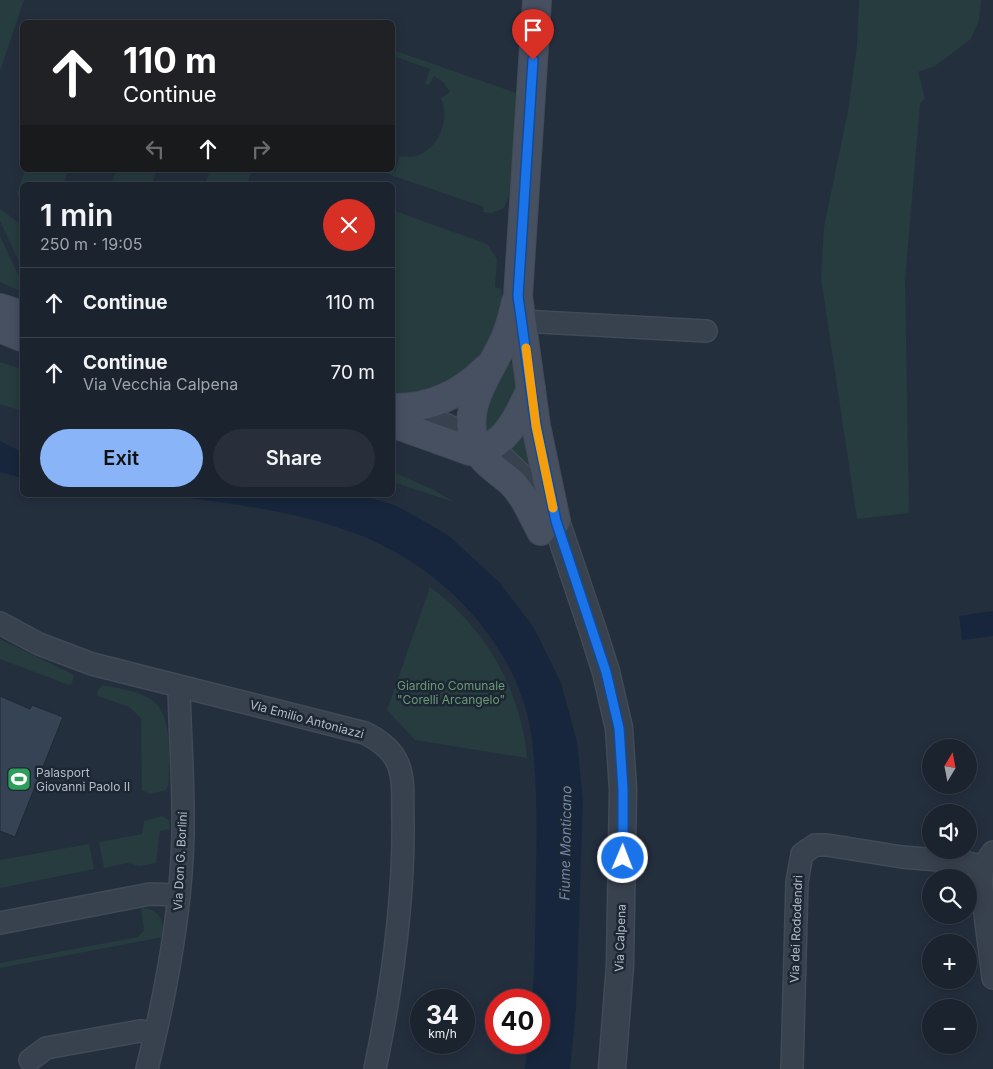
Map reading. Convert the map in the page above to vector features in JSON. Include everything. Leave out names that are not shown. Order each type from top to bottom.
[{"type":"main road","points":[[537,0],[520,308],[548,526]]},
{"type":"main road","points":[[0,308],[20,314]]},
{"type":"main road","points":[[520,308],[489,366],[474,403],[472,426],[488,463],[518,490],[548,526]]},
{"type":"main road","points":[[0,328],[20,336]]},
{"type":"main road","points":[[395,410],[420,407],[459,393],[489,366]]},
{"type":"main road","points":[[395,424],[415,429],[470,451],[481,446],[515,422],[531,389]]},
{"type":"street","points":[[520,308],[706,332]]},
{"type":"street","points":[[395,411],[422,418],[481,446]]},
{"type":"street","name":"Via Calpena","points":[[395,434],[453,454],[474,465],[496,482],[524,510],[548,526],[593,631],[606,672],[619,728],[623,789],[620,965],[612,1069]]},
{"type":"street","name":"Via Emilio Antoniazzi","points":[[0,623],[63,654],[179,687],[366,733],[385,746],[394,755],[401,775],[404,870],[396,948],[375,1069]]},
{"type":"street","name":"Via Don G. Borlini","points":[[147,1069],[172,947],[179,895],[183,828],[179,687]]},
{"type":"street","name":"Via dei Rododendri","points":[[792,1069],[797,882],[802,854],[815,845],[827,845],[902,857],[963,862],[988,859],[981,882],[993,978]]},
{"type":"street","points":[[0,924],[150,894],[179,895]]},
{"type":"street","points":[[30,1060],[46,1048],[140,1031],[155,1033]]},
{"type":"green space","points":[[0,0],[24,0],[0,71]]},
{"type":"green space","points":[[859,0],[981,0],[979,20],[971,39],[935,66],[918,72],[925,98],[920,104],[905,280],[909,513],[857,519],[821,278],[824,227],[848,111],[857,45]]},
{"type":"green space","points":[[395,51],[519,94],[509,195],[504,208],[491,213],[483,212],[484,207],[382,172],[395,172],[400,156],[411,157],[421,154],[437,140],[444,119],[444,108],[441,98],[450,92],[443,82],[434,76],[429,85],[425,84],[430,69],[395,57]]},
{"type":"green space","points":[[24,172],[67,172],[64,182],[21,182]]},
{"type":"green space","points":[[115,172],[156,172],[153,182],[112,182]]},
{"type":"green space","points":[[209,172],[251,172],[248,182],[206,182]]},
{"type":"green space","points":[[20,185],[20,199],[17,194]]},
{"type":"green space","points":[[0,209],[20,224],[20,264],[0,221]]},
{"type":"green space","points":[[395,211],[487,244],[497,259],[495,287],[501,289],[502,293],[498,326],[485,352],[454,386],[395,401]]},
{"type":"green space","points":[[0,236],[20,279],[20,291],[0,282]]},
{"type":"green space","points":[[0,362],[20,368],[20,410],[0,404]]},
{"type":"green space","points":[[514,362],[518,393],[491,432],[485,432],[484,406],[508,364]]},
{"type":"green space","points":[[524,430],[531,468],[507,448]]},
{"type":"green space","points":[[395,473],[434,490],[454,502],[395,483]]},
{"type":"green space","name":"Giardino Comunale \"Corelli Arcangelo\"","points":[[430,587],[468,621],[497,662],[517,708],[527,758],[415,740],[387,710]]},
{"type":"green space","points":[[0,639],[74,675],[72,683],[69,685],[0,659]]},
{"type":"green space","points":[[102,685],[131,691],[147,697],[156,704],[162,713],[166,723],[169,747],[169,782],[166,790],[150,794],[142,790],[141,718],[129,707],[98,696],[97,691]]},
{"type":"green space","points":[[162,816],[169,820],[170,829],[160,831],[156,863],[139,866],[128,863],[104,868],[99,842],[142,834],[144,821]]},
{"type":"green space","points":[[89,844],[94,869],[0,888],[0,860]]},
{"type":"green space","points":[[141,908],[152,910],[159,916],[163,925],[163,937],[0,968],[0,963],[138,937],[144,930]]},
{"type":"water","points":[[0,441],[20,451],[20,477],[0,472]]},
{"type":"water","name":"Fiume Monticano","points":[[179,497],[367,497],[397,506],[448,535],[500,583],[534,628],[561,683],[577,742],[583,800],[576,1008],[570,1069],[525,1069],[527,1054],[550,1054],[550,989],[533,989],[535,952],[535,773],[532,740],[525,705],[512,672],[494,641],[471,613],[445,587],[417,565],[386,547],[354,533],[307,518],[260,508]]},
{"type":"water","points":[[993,611],[993,636],[962,640],[959,616]]},
{"type":"building","name":"Palasport Giovanni Paolo II","points":[[0,696],[30,709],[32,705],[63,717],[15,837],[0,831]]},
{"type":"slow traffic","points":[[526,348],[536,426],[553,508]]},
{"type":"place","name":"Palasport Giovanni Paolo II","points":[[19,779]]},
{"type":"route","points":[[533,60],[518,296],[536,426],[556,521],[606,672],[619,728],[623,789],[623,858]]}]
